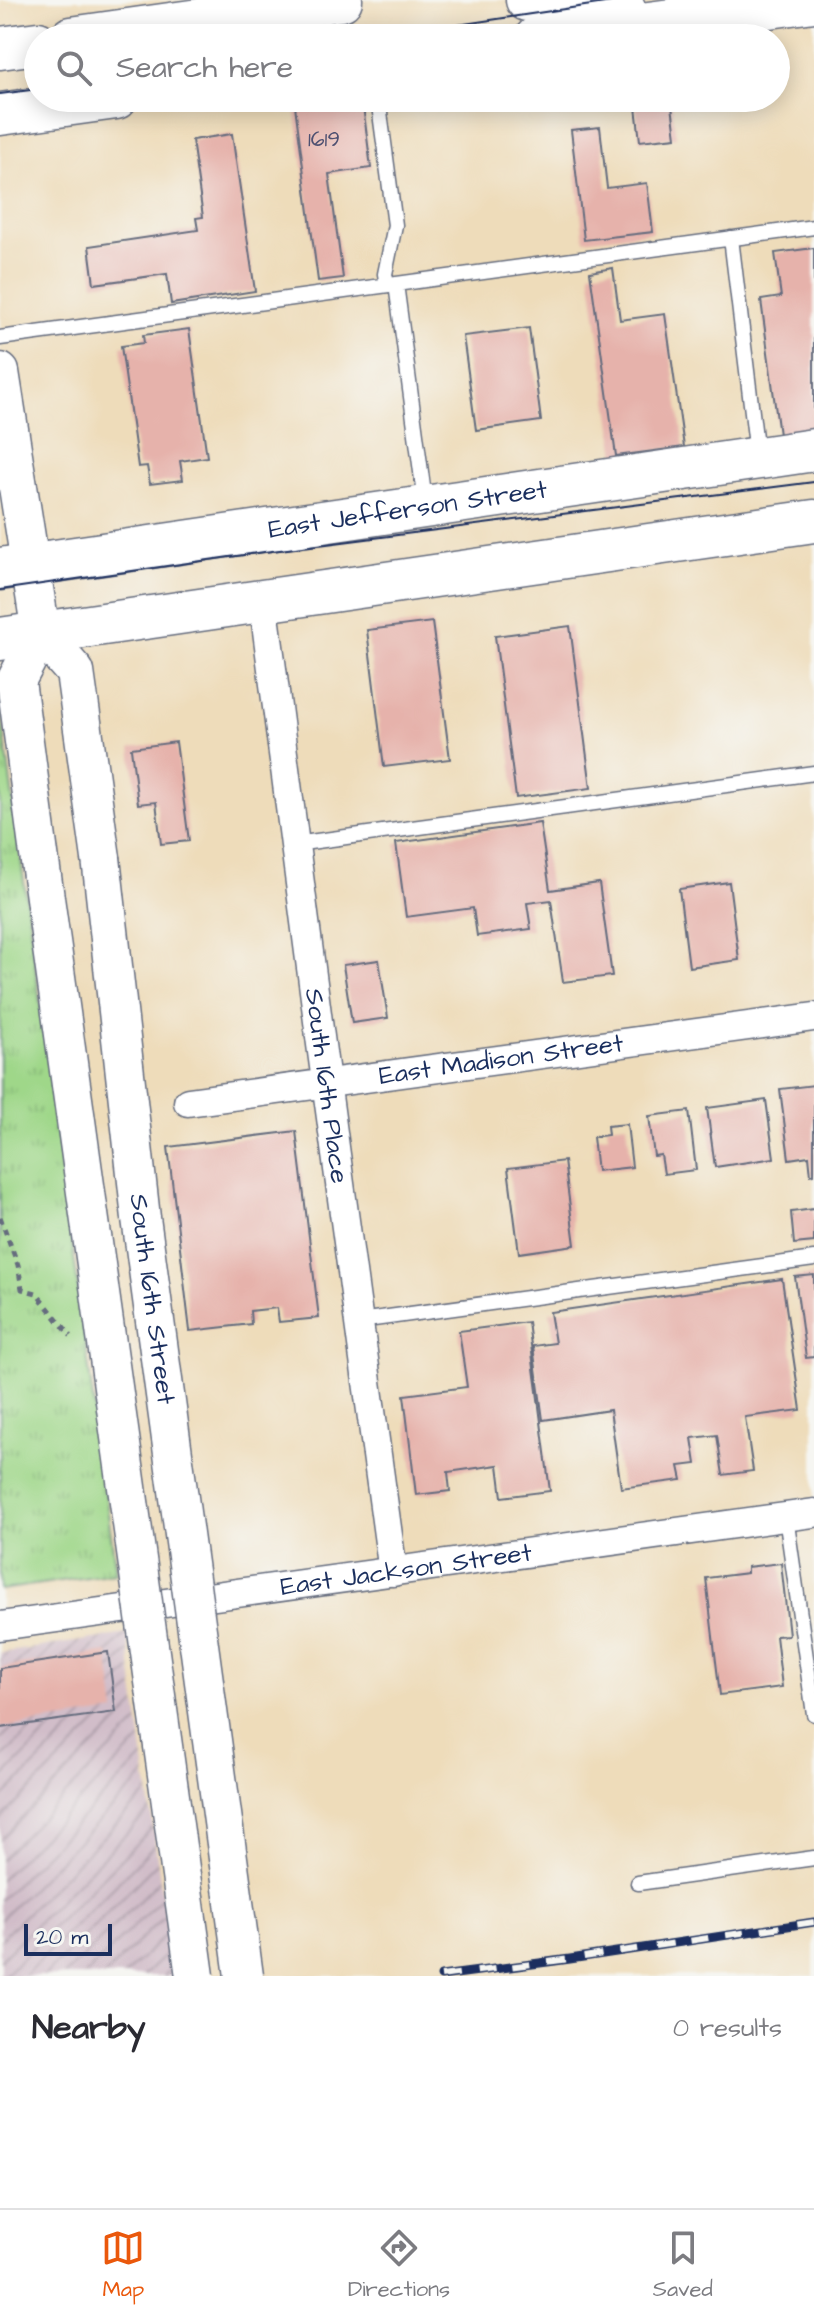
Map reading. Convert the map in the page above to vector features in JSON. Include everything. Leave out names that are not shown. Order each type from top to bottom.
[{"type":"main road","points":[[140,24],[213,9],[341,0]]},
{"type":"main road","points":[[527,0],[725,13]]},
{"type":"main road","points":[[642,24],[814,1]]},
{"type":"main road","points":[[0,48],[24,45]]},
{"type":"main road","points":[[0,114],[24,111]]},
{"type":"main road","points":[[0,372],[15,567],[41,633]]},
{"type":"main road","name":"East Jefferson Street","points":[[15,567],[814,450]]},
{"type":"main road","points":[[0,639],[814,521]]},
{"type":"main road","name":"South 16th Street","points":[[195,1976],[16,681],[41,633],[75,672],[101,858],[141,1218],[244,1976]]},
{"type":"street","name":"South 16th Place","points":[[263,600],[393,1572]]},
{"type":"street","name":"East Madison Street","points":[[188,1102],[814,1017]]},
{"type":"street","name":"East Jackson Street","points":[[0,1626],[800,1515]]},
{"type":"lane","points":[[380,112],[395,225],[385,274],[391,285],[426,506]]},
{"type":"lane","points":[[0,338],[814,227]]},
{"type":"lane","points":[[731,238],[758,458]]},
{"type":"lane","points":[[295,844],[814,773]]},
{"type":"lane","points":[[359,1321],[814,1259]]},
{"type":"lane","points":[[800,1515],[814,1714]]},
{"type":"lane","points":[[638,1883],[814,1858]]},
{"type":"path","points":[[0,1217],[18,1265],[22,1289],[36,1293],[72,1337]]},
{"type":"shaded area","points":[[127,1634],[173,1976],[0,1976],[0,1653]]},
{"type":"green space","points":[[0,702],[116,1573],[0,1590]]},
{"type":"building","points":[[296,112],[364,112],[371,168],[329,174],[343,278],[318,281]]},
{"type":"building","points":[[637,112],[673,112],[676,137],[640,141]]},
{"type":"building","points":[[600,127],[607,188],[647,183],[653,232],[584,240],[571,130]]},
{"type":"building","points":[[232,134],[255,291],[171,304],[167,274],[94,284],[89,246],[198,230],[196,218],[203,217],[192,140]]},
{"type":"building","points":[[814,248],[814,431],[779,435],[761,300],[781,297],[775,253]]},
{"type":"building","points":[[613,268],[620,320],[665,314],[684,447],[616,456],[590,272]]},
{"type":"building","points":[[529,328],[541,421],[476,430],[463,336]]},
{"type":"building","points":[[189,329],[207,457],[180,461],[183,480],[150,484],[147,466],[138,467],[121,346],[144,343],[143,335]]},
{"type":"building","points":[[432,622],[450,759],[384,767],[367,630]]},
{"type":"building","points":[[570,626],[591,788],[516,798],[495,636]]},
{"type":"building","points":[[176,742],[189,841],[161,844],[156,802],[138,804],[131,748]]},
{"type":"building","points":[[540,823],[550,890],[599,883],[612,976],[563,982],[551,900],[527,903],[531,929],[477,936],[473,908],[406,917],[396,843]]},
{"type":"building","points":[[729,882],[739,960],[689,967],[679,889]]},
{"type":"building","points":[[379,960],[388,1018],[352,1023],[343,965]]},
{"type":"building","points":[[814,1085],[814,1174],[811,1175],[809,1156],[789,1159],[780,1089]]},
{"type":"building","points":[[766,1100],[774,1158],[715,1167],[707,1108]]},
{"type":"building","points":[[689,1111],[696,1170],[664,1174],[661,1155],[654,1156],[649,1116]]},
{"type":"building","points":[[627,1124],[632,1167],[597,1171],[593,1137],[608,1135],[607,1126]]},
{"type":"building","points":[[296,1131],[319,1318],[279,1322],[277,1308],[250,1311],[251,1324],[190,1331],[168,1147]]},
{"type":"building","points":[[564,1161],[575,1245],[519,1253],[508,1168]]},
{"type":"building","points":[[814,1209],[814,1242],[794,1244],[791,1212]]},
{"type":"building","points":[[814,1275],[814,1357],[806,1358],[795,1277]]},
{"type":"building","points":[[782,1279],[801,1410],[745,1417],[753,1471],[723,1475],[717,1435],[692,1438],[696,1464],[679,1466],[682,1480],[621,1488],[610,1410],[543,1420],[533,1346],[555,1343],[550,1312]]},
{"type":"building","points":[[528,1322],[550,1491],[502,1497],[498,1465],[448,1472],[450,1491],[416,1495],[404,1395],[467,1387],[459,1331]]},
{"type":"building","points":[[781,1563],[789,1635],[776,1636],[782,1687],[720,1695],[706,1578],[747,1573],[747,1567]]},
{"type":"building","points":[[108,1652],[116,1712],[0,1728],[0,1668]]},
{"type":"tram line","points":[[465,24],[625,0]]},
{"type":"tram line","points":[[0,94],[24,91]]},
{"type":"tram line","points":[[0,590],[264,552],[814,482]]},
{"type":"railway","points":[[441,1976],[814,1922]]}]
